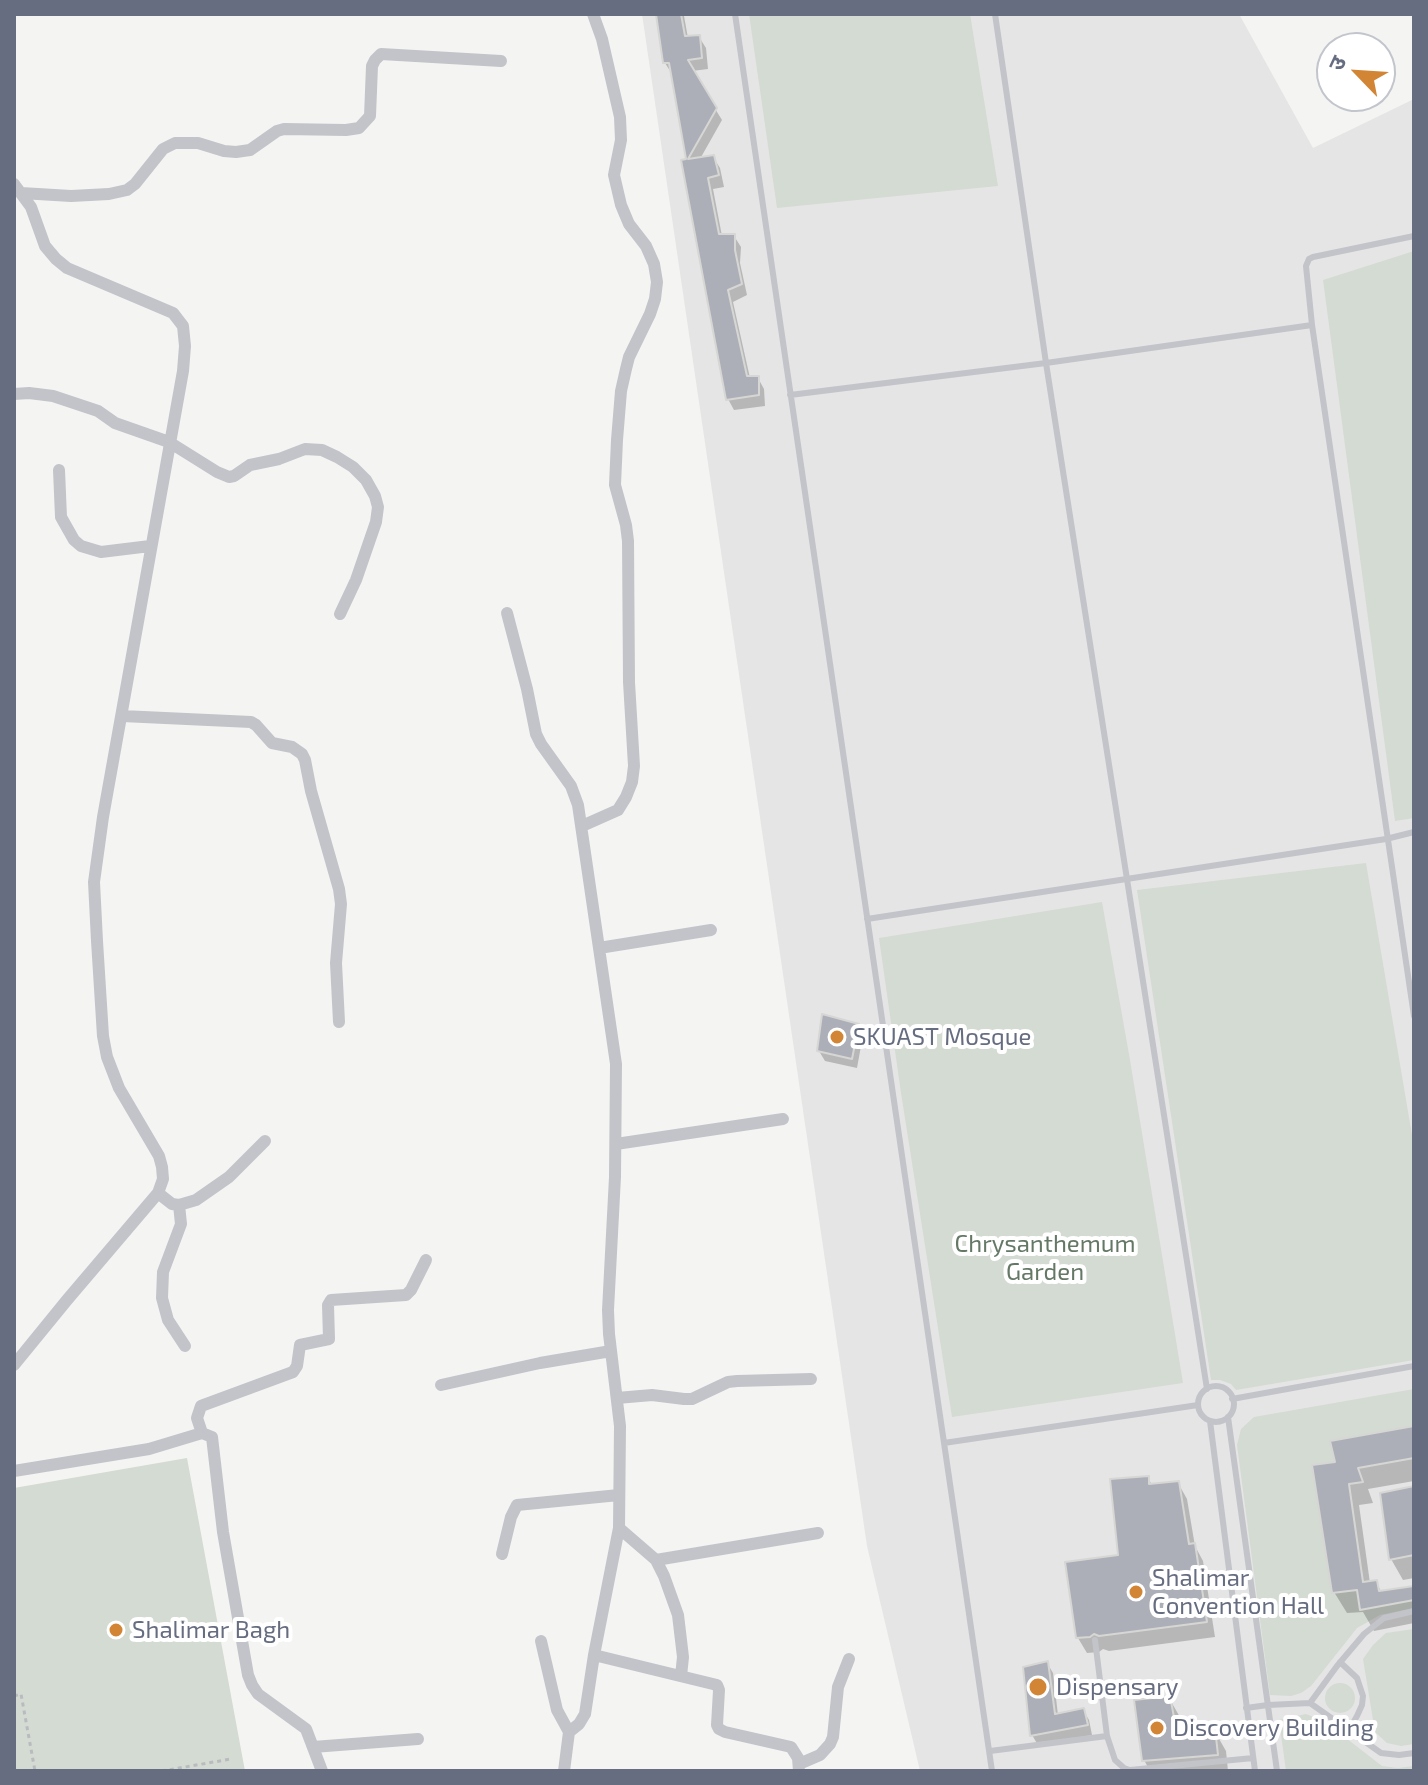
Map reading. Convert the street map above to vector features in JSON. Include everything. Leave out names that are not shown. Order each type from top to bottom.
[{"type":"street","points":[[582,826],[618,810],[632,782],[628,541],[615,485],[615,470],[621,391],[629,357],[655,299],[657,282],[646,246],[629,224],[621,205],[614,175],[621,140],[620,117],[593,14]]},
{"type":"street","points":[[18,189],[71,196],[109,194],[127,190],[135,184],[163,149],[175,143],[198,143],[236,152],[250,150],[284,129],[359,128],[370,116],[372,66],[381,54],[501,61]]},
{"type":"street","points":[[14,1365],[158,1193],[163,1179],[159,1156],[119,1088],[107,1057],[103,1036],[94,882],[185,346],[183,326],[173,313],[67,268],[56,259],[45,246],[31,207],[18,189]]},
{"type":"street","points":[[14,394],[42,394],[98,411],[123,427],[169,442],[229,477],[295,451],[314,449],[353,467],[366,480],[378,507],[376,522],[356,580],[340,614]]},
{"type":"street","points":[[59,470],[61,517],[81,546],[101,552],[150,546]]},
{"type":"street","points":[[507,613],[536,734],[571,786],[578,805],[616,1064],[616,1144],[608,1310],[620,1426],[619,1528],[583,1720],[569,1732]]},
{"type":"street","points":[[122,716],[251,722],[272,743],[292,747],[302,754],[339,889],[341,904],[336,963],[339,1022]]},
{"type":"street","points":[[599,948],[711,930]]},
{"type":"street","points":[[616,1144],[783,1119]]},
{"type":"street","points":[[158,1193],[179,1205],[196,1200],[229,1177],[265,1141]]},
{"type":"street","points":[[179,1205],[181,1224],[163,1272],[162,1298],[168,1320],[185,1346]]},
{"type":"street","points":[[202,1433],[197,1418],[201,1406],[293,1372],[300,1345],[329,1339],[328,1305],[331,1300],[406,1295],[426,1260]]},
{"type":"street","points":[[441,1385],[611,1351]]},
{"type":"street","points":[[617,1398],[652,1395],[692,1399],[728,1382],[811,1379]]},
{"type":"street","points":[[14,1471],[149,1449],[202,1433],[212,1437],[223,1532],[248,1675],[258,1694],[303,1725],[322,1771]]},
{"type":"street","points":[[502,1554],[517,1505],[619,1495]]},
{"type":"street","points":[[619,1528],[656,1560],[664,1576],[678,1615],[683,1657],[681,1676]]},
{"type":"street","points":[[656,1560],[818,1533]]},
{"type":"street","points":[[541,1641],[557,1710],[569,1732],[564,1771]]},
{"type":"street","points":[[594,1655],[717,1685],[719,1729],[791,1747],[795,1750],[799,1768],[820,1755],[830,1744],[838,1687],[849,1659]]},
{"type":"street","points":[[313,1747],[418,1739]]},
{"type":"lane","points":[[735,14],[992,1771]]},
{"type":"lane","points":[[995,14],[1046,363],[1207,1389]]},
{"type":"lane","points":[[1414,236],[1313,257],[1306,266],[1386,839],[1414,1016]]},
{"type":"lane","points":[[790,395],[1312,325]]},
{"type":"lane","points":[[867,919],[1386,839],[1414,832]]},
{"type":"lane","points":[[1232,1399],[1414,1366]]},
{"type":"lane","points":[[1228,1417],[1217,1422],[1202,1416],[1198,1405],[1201,1394],[1217,1387],[1227,1391],[1232,1399],[1233,1407],[1228,1417],[1277,1771]]},
{"type":"lane","points":[[944,1443],[1198,1405]]},
{"type":"lane","points":[[1210,1421],[1255,1771]]},
{"type":"lane","points":[[1310,1703],[1364,1634],[1384,1618],[1414,1611]]},
{"type":"lane","points":[[1095,1640],[1107,1736],[1115,1760],[1124,1768],[1130,1770],[1253,1758]]},
{"type":"lane","points":[[1340,1662],[1357,1678],[1363,1696],[1357,1716],[1346,1728]]},
{"type":"lane","points":[[1246,1708],[1310,1703],[1381,1753],[1414,1753]]},
{"type":"lane","points":[[990,1751],[1107,1736]]},
{"type":"path","points":[[14,1696],[21,1694],[35,1771]]},
{"type":"path","points":[[162,1771],[231,1759]]},
{"type":"shaded area","points":[[642,14],[1239,14],[1313,148],[1387,112],[1396,112],[1396,108],[1414,99],[1414,1771],[920,1771],[867,1546]]},
{"type":"green space","points":[[749,14],[970,14],[998,186],[777,208]]},
{"type":"green space","points":[[1414,251],[1414,818],[1395,821],[1323,280]]},
{"type":"green space","points":[[1366,863],[1414,1147],[1414,1360],[1236,1390],[1231,1384],[1211,1380],[1137,890]]},
{"type":"green space","name":"Chrysanthemum Garden","points":[[1102,902],[1183,1383],[952,1417],[879,938]]},
{"type":"green space","points":[[1414,1389],[1414,1426],[1335,1462],[1312,1466],[1332,1593],[1357,1590],[1360,1610],[1414,1600],[1414,1608],[1380,1615],[1357,1628],[1311,1686],[1301,1693],[1270,1695],[1237,1445],[1241,1429],[1254,1417]]},
{"type":"green space","name":"Shalimar Bagh","points":[[187,1458],[245,1771],[14,1771],[14,1488]]},
{"type":"green space","points":[[1414,1629],[1414,1744],[1401,1746],[1387,1743],[1375,1732],[1363,1659],[1386,1633]]},
{"type":"green space","points":[[1340,1683],[1351,1687],[1355,1698],[1351,1709],[1340,1713],[1329,1709],[1325,1698],[1329,1687]]},
{"type":"green space","points":[[1306,1714],[1324,1721],[1382,1766],[1414,1766],[1414,1771],[1286,1771],[1279,1720]]},
{"type":"building","points":[[656,14],[681,14],[685,36],[700,35],[702,58],[688,60],[717,108],[688,159],[714,155],[719,175],[708,178],[719,234],[735,234],[742,284],[728,290],[747,376],[759,376],[759,395],[726,400],[681,160],[686,159],[669,63],[663,63]]},
{"type":"building","name":"SKUAST Mosque","points":[[822,1014],[859,1024],[852,1059],[817,1051]]},
{"type":"building","points":[[1414,1426],[1414,1458],[1358,1468],[1363,1482],[1349,1484],[1363,1582],[1377,1580],[1379,1591],[1414,1586],[1414,1600],[1360,1610],[1357,1590],[1332,1593],[1312,1465],[1335,1462],[1330,1441]]},
{"type":"building","name":"Shalimar Convention Hall","points":[[1149,1476],[1149,1484],[1179,1481],[1189,1544],[1195,1543],[1207,1622],[1076,1638],[1065,1562],[1118,1555],[1110,1479]]},
{"type":"building","points":[[1414,1486],[1414,1555],[1389,1560],[1380,1493]]},
{"type":"building","name":"Dispensary","points":[[1048,1661],[1055,1714],[1084,1708],[1088,1725],[1030,1736],[1023,1667]]},
{"type":"building","name":"Discovery Building","points":[[1170,1696],[1176,1728],[1215,1728],[1218,1755],[1142,1761],[1134,1700]]},
{"type":"place","name":"SKUAST Mosque","points":[[837,1037]]},
{"type":"place","name":"Shalimar Convention Hall","points":[[1136,1592]]},
{"type":"place","name":"Shalimar Bagh","points":[[116,1630]]},
{"type":"place","name":"Dispensary","points":[[1038,1687]]},
{"type":"place","name":"Discovery Building","points":[[1157,1728]]}]
